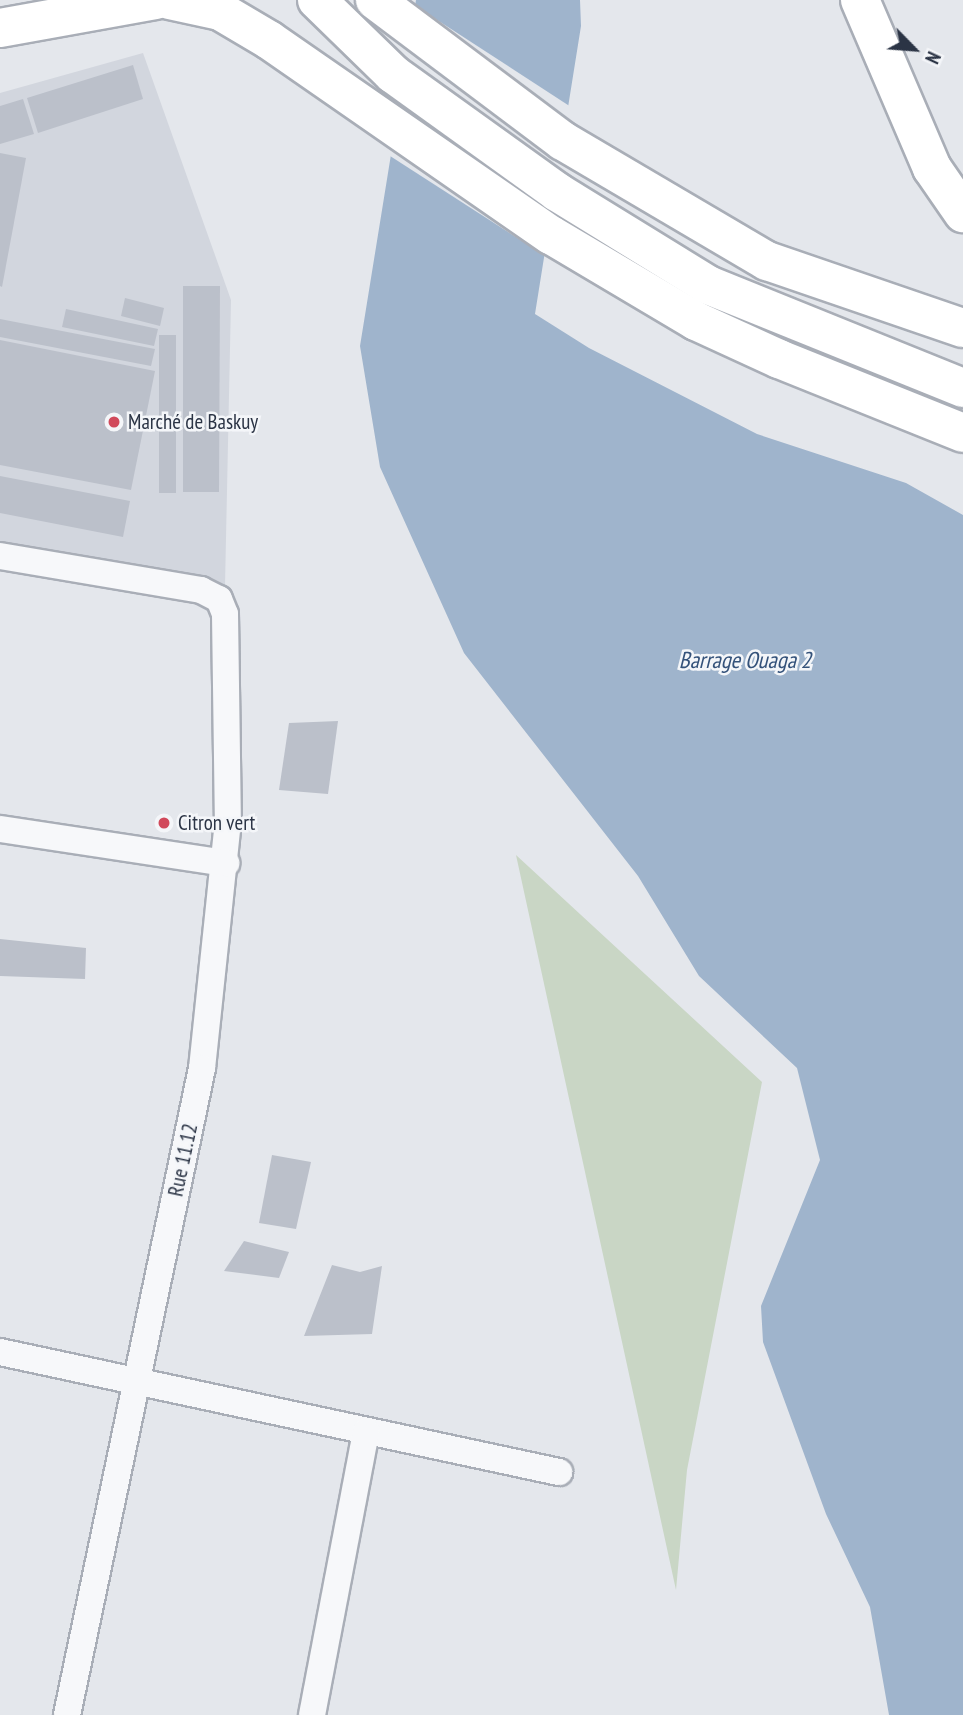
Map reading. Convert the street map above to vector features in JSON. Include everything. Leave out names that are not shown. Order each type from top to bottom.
[{"type":"main road","points":[[0,16],[41,0]]},
{"type":"main road","points":[[0,28],[155,0]]},
{"type":"main road","points":[[169,0],[220,11],[551,235],[696,321],[963,433]]},
{"type":"main road","points":[[317,0],[393,74],[557,192],[708,285],[963,388]]},
{"type":"main road","points":[[860,0],[932,168],[963,213]]},
{"type":"main road","points":[[389,11],[563,141],[767,261],[963,328]]},
{"type":"street","name":"Rue 11.12","points":[[0,556],[201,590],[219,598],[225,614],[226,863],[202,1068],[67,1715]]},
{"type":"street","points":[[0,829],[226,863]]},
{"type":"street","points":[[0,1352],[559,1472]]},
{"type":"street","points":[[312,1715],[366,1432]]},
{"type":"shaded area","name":"Marché de Baskuy","points":[[143,53],[231,300],[225,586],[0,544],[0,93]]},
{"type":"green space","points":[[516,855],[762,1082],[687,1470],[676,1590]]},
{"type":"water","name":"Barrage Ouaga 2","points":[[416,0],[580,0],[581,26],[535,314],[589,348],[757,434],[906,483],[963,515],[963,1715],[889,1715],[870,1607],[826,1514],[763,1342],[761,1306],[820,1160],[797,1068],[699,976],[638,876],[464,653],[380,467],[360,346]]},
{"type":"pier","points":[[411,3],[571,107],[547,257],[387,154]]},
{"type":"building","points":[[133,65],[143,99],[38,133],[27,98]]},
{"type":"building","points":[[23,99],[34,134],[0,144],[0,106]]},
{"type":"building","points":[[0,153],[26,158],[2,287],[0,286]]},
{"type":"building","points":[[183,286],[220,286],[219,492],[183,492]]},
{"type":"building","points":[[125,298],[164,308],[160,326],[121,316]]},
{"type":"building","points":[[66,309],[158,329],[154,346],[62,327]]},
{"type":"building","points":[[0,319],[155,349],[151,366],[0,337]]},
{"type":"building","points":[[159,335],[176,335],[176,493],[159,493]]},
{"type":"building","points":[[0,340],[155,371],[131,490],[0,465]]},
{"type":"building","points":[[0,476],[130,501],[123,537],[0,513]]},
{"type":"building","points":[[338,721],[328,794],[279,790],[289,723]]},
{"type":"building","points":[[0,939],[86,948],[85,979],[0,976]]},
{"type":"building","points":[[272,1155],[311,1162],[296,1229],[259,1223]]},
{"type":"building","points":[[244,1241],[289,1252],[279,1278],[224,1271]]},
{"type":"building","points":[[332,1265],[360,1272],[382,1266],[372,1334],[304,1336]]},
{"type":"place","name":"Marché de Baskuy","points":[[114,422]]},
{"type":"place","name":"Citron vert","points":[[164,823]]}]
